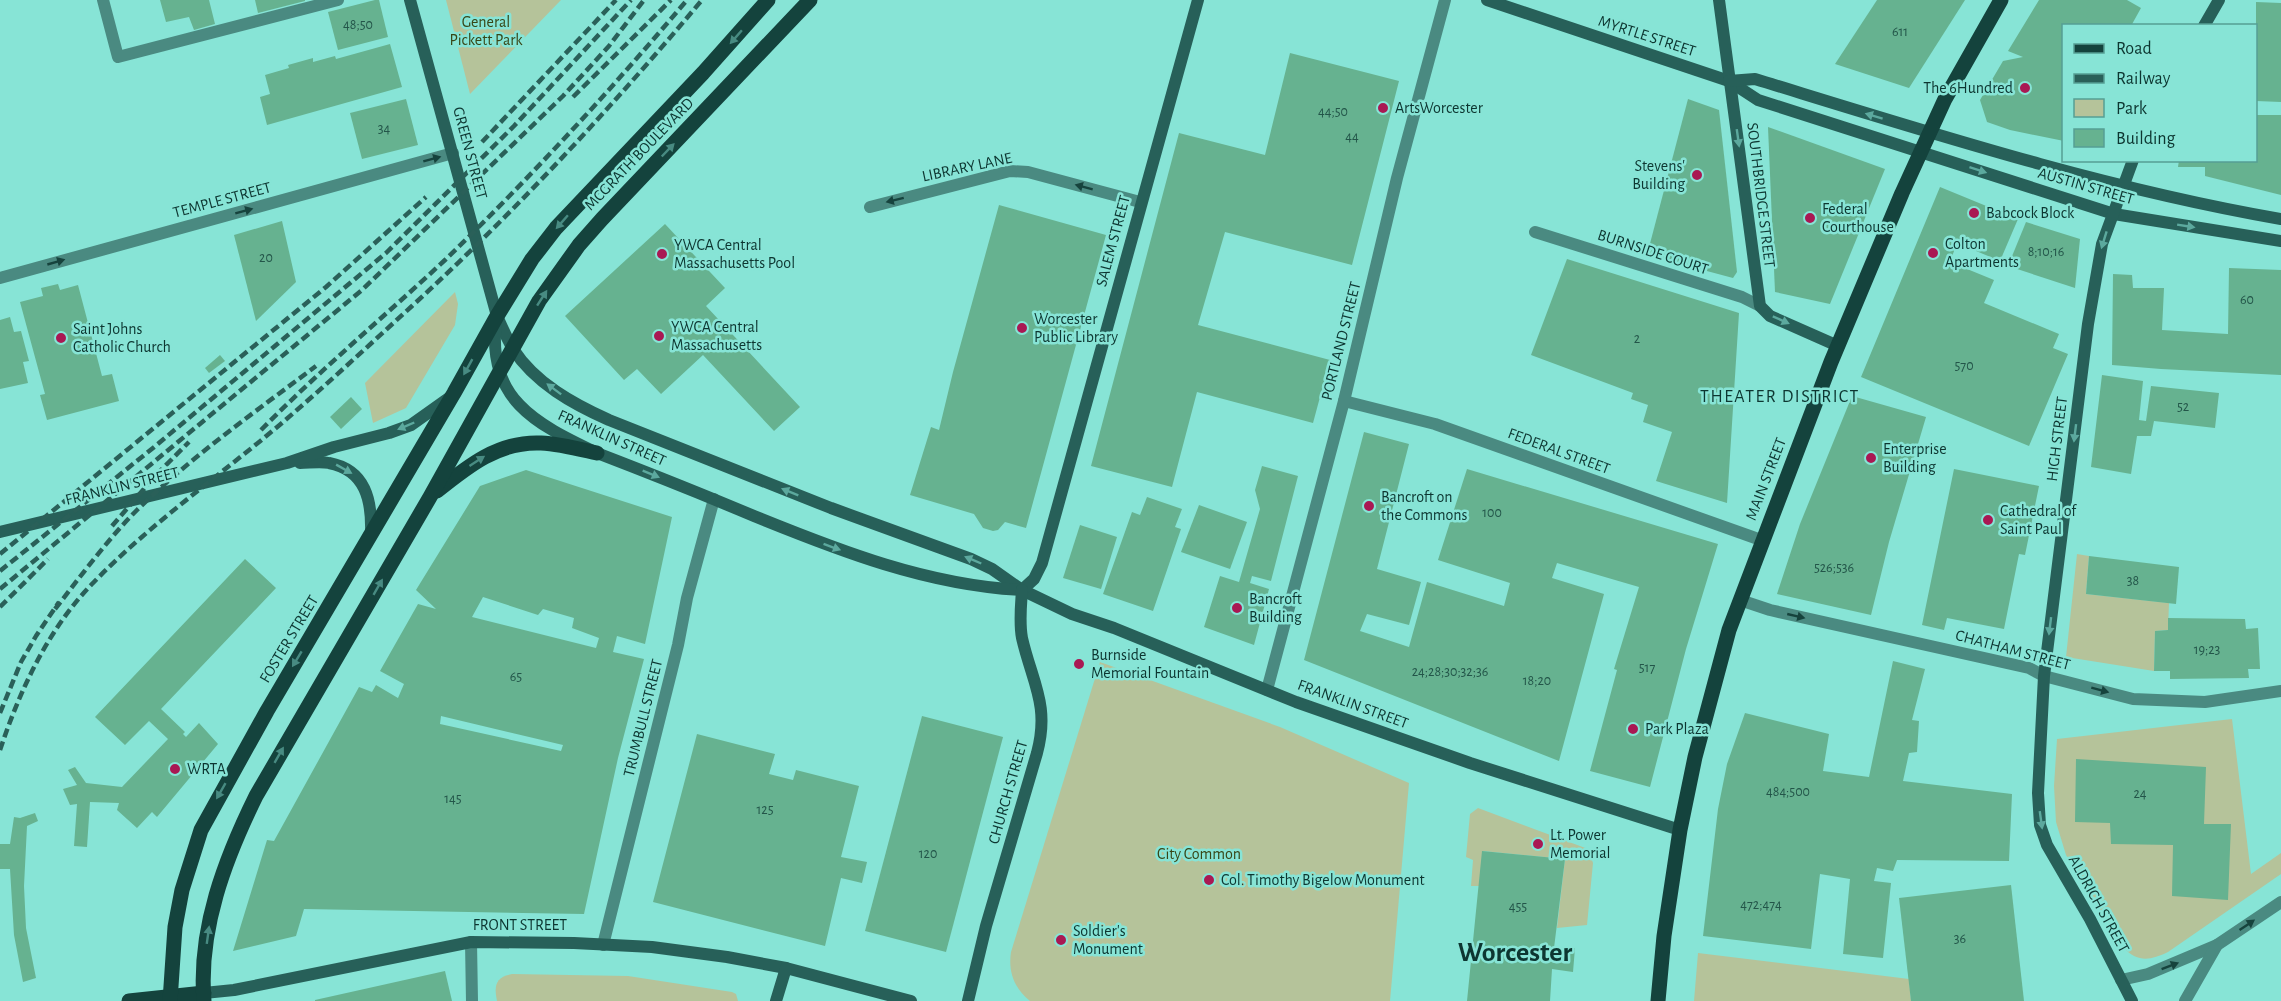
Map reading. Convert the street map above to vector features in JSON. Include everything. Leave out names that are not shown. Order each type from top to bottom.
[{"type":"main road","name":"GREEN STREET","points":[[410,0],[497,316]]},
{"type":"main road","name":"MCGRATH BOULEVARD","points":[[497,316],[532,259],[556,228],[703,73],[768,0]]},
{"type":"main road","name":"MCGRATH BOULEVARD","points":[[499,375],[539,301],[579,245],[810,0]]},
{"type":"main road","name":"SALEM STREET","points":[[1022,590],[1034,579],[1042,563],[1140,202],[1198,0]]},
{"type":"main road","name":"MYRTLE STREET","points":[[1487,0],[1729,81],[1758,100],[1922,152]]},
{"type":"main road","name":"SOUTHBRIDGE STREET","points":[[1719,0],[1760,306]]},
{"type":"main road","name":"MAIN STREET","points":[[1658,1001],[1664,936],[1680,830],[1695,757],[1729,630],[1761,540],[1838,346],[1929,134],[1945,99],[2001,0]]},
{"type":"main road","points":[[2205,24],[2219,0]]},
{"type":"main road","name":"MYRTLE STREET","points":[[1729,81],[1755,79],[1929,134]]},
{"type":"main road","name":"AUSTIN STREET","points":[[1929,134],[2124,185],[2230,210],[2281,219]]},
{"type":"main road","name":"AUSTIN STREET","points":[[1922,152],[2114,214],[2281,240]]},
{"type":"main road","name":"HIGH STREET","points":[[2047,845],[2040,825],[2038,793],[2044,676],[2088,324],[2102,244],[2132,162]]},
{"type":"main road","points":[[1760,306],[1770,316],[1838,346]]},
{"type":"main road","name":"FRANKLIN STREET","points":[[497,316],[514,349],[538,377],[554,390],[589,411],[831,508],[971,559],[992,568],[1022,590],[1071,614],[1114,628],[1267,690],[1461,760],[1680,830]]},
{"type":"main road","name":"FRANKLIN STREET","points":[[497,316],[494,339],[499,375],[514,399],[542,424],[597,453],[816,541],[895,568],[957,584],[1022,590]]},
{"type":"main road","name":"FOSTER STREET","points":[[170,999],[175,927],[182,890],[201,830],[267,711],[497,316]]},
{"type":"main road","points":[[204,997],[205,958],[210,924],[226,863],[240,829],[256,796],[499,375]]},
{"type":"main road","name":"FRANKLIN STREET","points":[[0,532],[287,463],[411,425],[454,393]]},
{"type":"main road","points":[[430,497],[484,456],[507,446],[544,443],[597,453]]},
{"type":"main road","name":"FRANKLIN STREET","points":[[287,463],[327,462],[345,468],[358,478],[368,494],[372,510],[371,535]]},
{"type":"main road","name":"CHURCH STREET","points":[[968,1001],[986,926],[1043,727],[1040,699],[1021,633],[1022,590]]},
{"type":"main road","name":"ALDRICH STREET","points":[[2047,845],[2132,1001]]},
{"type":"main road","name":"FRONT STREET","points":[[129,1001],[204,997],[471,942],[652,947],[727,957],[786,968],[911,1001]]},
{"type":"main road","points":[[776,1001],[786,968]]},
{"type":"street","points":[[104,0],[118,57],[338,0]]},
{"type":"street","name":"PORTLAND STREET","points":[[1267,690],[1344,401],[1397,178],[1445,0]]},
{"type":"street","name":"TEMPLE STREET","points":[[0,278],[453,153]]},
{"type":"street","name":"LIBRARY LANE","points":[[870,207],[1010,171],[1028,172],[1140,202]]},
{"type":"street","name":"BURNSIDE COURT","points":[[1534,232],[1742,297],[1760,306]]},
{"type":"street","name":"FEDERAL STREET","points":[[1344,401],[1435,424],[1761,540]]},
{"type":"street","name":"TRUMBULL STREET","points":[[603,945],[678,645],[687,598],[714,499]]},
{"type":"street","name":"CHATHAM STREET","points":[[1740,600],[1770,610],[2029,668],[2044,676],[2133,699],[2205,702],[2281,691]]},
{"type":"street","name":"ALDRICH STREET","points":[[2121,980],[2148,974],[2217,945],[2281,902]]},
{"type":"street","points":[[471,942],[472,1001]]},
{"type":"street","points":[[2185,1001],[2217,945]]},
{"type":"green space","name":"General Pickett Park","points":[[446,0],[561,0],[470,94]]},
{"type":"green space","points":[[455,292],[458,304],[455,325],[406,408],[373,423],[365,383]]},
{"type":"green space","points":[[2077,554],[2089,556],[2086,594],[2169,603],[2168,630],[2155,631],[2154,671],[2066,657]]},
{"type":"green space","name":"City Common","points":[[1100,662],[1280,727],[1409,783],[1390,1001],[1030,1001],[1020,991],[1011,973],[1011,952]]},
{"type":"green space","points":[[2232,719],[2251,874],[2281,853],[2281,874],[2168,952],[2145,959],[2134,956],[2124,948],[2066,855],[2056,822],[2054,786],[2057,739]]},
{"type":"green space","points":[[1478,808],[1588,849],[1593,863],[1587,925],[1557,928],[1565,859],[1483,851],[1479,886],[1471,886],[1473,860],[1466,857],[1470,814]]},
{"type":"green space","points":[[1698,953],[1909,979],[1911,1001],[1694,1001]]},
{"type":"green space","points":[[512,974],[628,976],[732,992],[736,994],[738,1001],[497,1001],[497,983],[502,977]]},
{"type":"building","points":[[160,0],[209,0],[215,24],[194,30],[189,17],[166,22]]},
{"type":"building","points":[[255,0],[305,0],[305,1],[258,13]]},
{"type":"building","points":[[379,0],[388,37],[338,50],[328,12]]},
{"type":"building","points":[[1877,0],[1965,0],[1909,88],[1835,64]]},
{"type":"building","points":[[2039,0],[2127,0],[2141,8],[2132,24],[2062,24],[2062,141],[2010,130],[1987,122],[1980,100],[2003,61],[2023,57],[2008,51]]},
{"type":"building","points":[[2256,2],[2281,3],[2281,102],[2257,101]]},
{"type":"building","points":[[390,44],[402,87],[267,125],[260,97],[270,94],[265,75],[313,58],[313,62],[335,56],[336,59]]},
{"type":"building","points":[[1290,53],[1399,81],[1352,265],[1225,232],[1198,325],[1330,360],[1313,423],[1197,392],[1172,487],[1091,466],[1179,133],[1265,155]]},
{"type":"building","points":[[406,99],[418,145],[362,159],[350,113]]},
{"type":"building","name":"Stevens' Building","points":[[1688,99],[1719,110],[1737,272],[1733,278],[1647,255]]},
{"type":"building","points":[[2257,115],[2281,115],[2281,195],[2205,176],[2205,167],[2178,167],[2179,162],[2257,162]]},
{"type":"building","points":[[1768,127],[1885,169],[1830,304],[1775,292]]},
{"type":"building","points":[[1940,187],[2018,219],[2000,261],[1957,243],[1950,262],[1994,280],[1984,303],[2059,334],[2053,348],[2068,354],[2029,446],[1861,377]]},
{"type":"building","name":"Worcester Public Library","points":[[999,205],[1106,235],[1026,528],[1005,522],[998,530],[993,531],[983,528],[974,514],[910,495],[931,427],[939,430]]},
{"type":"building","points":[[282,221],[296,282],[256,321],[234,235]]},
{"type":"building","points":[[2026,222],[2080,239],[2075,288],[2008,266]]},
{"type":"building","name":"YWCA Central Massachusetts","points":[[665,224],[725,288],[706,306],[800,407],[774,431],[703,355],[661,394],[637,369],[624,380],[565,316]]},
{"type":"building","points":[[1567,259],[1739,313],[1727,503],[1656,481],[1672,432],[1643,422],[1648,405],[1631,399],[1633,393],[1531,355]]},
{"type":"building","points":[[2229,268],[2281,270],[2281,375],[2112,365],[2113,274],[2132,275],[2133,288],[2164,288],[2162,330],[2228,334]]},
{"type":"building","name":"Saint Johns Catholic Church","points":[[58,284],[60,290],[78,285],[102,376],[112,374],[119,401],[47,420],[40,395],[45,394],[20,302],[43,296],[41,288]]},
{"type":"building","points":[[10,317],[14,332],[21,331],[29,361],[23,362],[28,383],[0,389],[0,320]]},
{"type":"building","points":[[220,355],[225,361],[209,373],[205,368]]},
{"type":"building","points":[[2102,375],[2143,381],[2139,420],[2146,421],[2151,386],[2219,393],[2215,428],[2154,421],[2151,436],[2137,436],[2131,474],[2091,467]]},
{"type":"building","points":[[1852,396],[1926,417],[1889,542],[1871,615],[1777,594],[1800,524]]},
{"type":"building","points":[[351,397],[362,409],[341,429],[330,417]]},
{"type":"building","points":[[1364,432],[1409,444],[1377,569],[1421,582],[1409,625],[1367,614],[1360,631],[1409,647],[1427,582],[1504,606],[1510,583],[1438,560],[1467,469],[1718,544],[1686,649],[1650,787],[1590,771],[1617,670],[1614,669],[1639,587],[1557,563],[1552,578],[1604,594],[1559,761],[1304,660]]},
{"type":"building","points":[[1262,466],[1298,476],[1271,581],[1252,576],[1250,583],[1269,589],[1254,645],[1204,627],[1220,576],[1239,582],[1260,509],[1255,490]]},
{"type":"building","name":"Cathedral of Saint Paul","points":[[1954,469],[2039,486],[2025,555],[2019,554],[2004,629],[1947,618],[1944,630],[1922,625]]},
{"type":"building","points":[[526,470],[672,517],[645,644],[617,636],[613,652],[644,659],[618,758],[584,914],[304,909],[296,936],[233,951],[267,840],[274,841],[359,687],[372,692],[376,685],[398,698],[404,684],[380,671],[418,604],[436,609],[416,590],[480,486]],"holes":[[[483,597],[538,615],[543,609],[574,618],[572,628],[599,638],[596,648],[472,617]],[[441,716],[563,745],[561,751],[440,724]]]},
{"type":"building","points":[[1147,497],[1182,509],[1175,527],[1181,529],[1153,611],[1103,594],[1132,512],[1140,515]]},
{"type":"building","points":[[1199,505],[1247,522],[1230,569],[1181,552]]},
{"type":"building","points":[[1080,525],[1117,537],[1101,589],[1063,578]]},
{"type":"building","points":[[2089,556],[2179,567],[2176,604],[2086,594]]},
{"type":"building","points":[[245,559],[276,588],[161,709],[185,732],[183,734],[186,737],[199,723],[218,744],[157,817],[152,812],[137,828],[117,810],[119,803],[90,802],[87,847],[74,846],[77,804],[70,805],[63,789],[77,785],[68,770],[75,767],[86,783],[122,787],[168,739],[149,721],[125,745],[95,717]]},
{"type":"building","points":[[2168,618],[2245,619],[2246,629],[2258,628],[2260,669],[2248,669],[2249,678],[2170,679],[2170,671],[2154,671],[2155,631],[2168,630]]},
{"type":"building","points":[[1893,661],[1925,669],[1912,720],[1919,721],[1917,752],[1909,753],[1903,781],[2012,794],[2009,861],[1897,860],[1893,871],[1877,868],[1874,881],[1891,883],[1883,958],[1843,954],[1850,879],[1820,874],[1811,949],[1703,936],[1718,809],[1727,764],[1745,713],[1829,734],[1823,771],[1869,777]]},
{"type":"building","points":[[922,716],[1003,737],[946,952],[865,931]]},
{"type":"building","points":[[697,734],[775,754],[769,774],[793,780],[796,770],[859,786],[841,857],[867,862],[862,883],[841,878],[825,946],[653,902]]},
{"type":"building","points":[[2076,759],[2206,767],[2204,824],[2231,824],[2228,900],[2172,896],[2173,845],[2111,844],[2110,823],[2075,822]]},
{"type":"building","points":[[35,813],[38,821],[27,826],[24,886],[26,928],[36,978],[23,982],[14,935],[10,869],[0,869],[0,844],[10,844],[14,817],[20,818]]},
{"type":"building","points":[[1482,851],[1565,859],[1554,948],[1575,948],[1573,972],[1552,969],[1550,1001],[1467,1001]]},
{"type":"building","points":[[2011,885],[2024,1001],[1911,1001],[1899,898]]},
{"type":"building","points":[[445,971],[452,1001],[315,1001],[315,1000]]},
{"type":"railway","points":[[482,142],[616,0]]},
{"type":"railway","points":[[0,571],[153,448],[386,253],[514,126],[631,0]]},
{"type":"railway","points":[[0,589],[362,290],[563,96],[609,46],[644,0]]},
{"type":"railway","points":[[573,97],[671,0]]},
{"type":"railway","points":[[261,430],[445,260],[508,197],[629,67],[687,0]]},
{"type":"railway","points":[[0,750],[37,661],[62,620],[93,583],[159,522],[293,413],[451,270],[562,158],[702,0]]},
{"type":"railway","points":[[0,554],[326,287],[426,197]]},
{"type":"railway","points":[[55,609],[115,533],[158,490],[224,435],[316,366]]},
{"type":"railway","points":[[112,526],[156,475],[189,442]]},
{"type":"railway","points":[[0,607],[48,559]]},
{"type":"railway","points":[[0,713],[21,662],[59,602]]},
{"type":"place","name":"The 6Hundred","points":[[2025,88]]},
{"type":"place","name":"ArtsWorcester","points":[[1383,108]]},
{"type":"place","name":"Stevens' Building","points":[[1697,175]]},
{"type":"place","name":"Babcock Block","points":[[1974,213]]},
{"type":"place","name":"Federal Courthouse","points":[[1810,218]]},
{"type":"place","name":"Colton Apartments","points":[[1933,253]]},
{"type":"place","name":"YWCA Central Massachusetts Pool","points":[[662,254]]},
{"type":"place","name":"Worcester Public Library","points":[[1022,328]]},
{"type":"place","name":"YWCA Central Massachusetts","points":[[659,336]]},
{"type":"place","name":"Saint Johns Catholic Church","points":[[61,338]]},
{"type":"place","name":"Enterprise Building","points":[[1871,458]]},
{"type":"place","name":"Bancroft on the Commons","points":[[1369,506]]},
{"type":"place","name":"Cathedral of Saint Paul","points":[[1988,520]]},
{"type":"place","name":"Bancroft Building","points":[[1237,608]]},
{"type":"place","name":"Burnside Memorial Fountain","points":[[1079,664]]},
{"type":"place","name":"Park Plaza","points":[[1633,729]]},
{"type":"place","name":"WRTA","points":[[175,769]]},
{"type":"place","name":"Lt. Power Memorial","points":[[1538,844]]},
{"type":"place","name":"Col. Timothy Bigelow Monument","points":[[1209,880]]},
{"type":"place","name":"Soldier's Monument","points":[[1061,940]]},
{"type":"district","name":"THEATER DISTRICT","points":[[1780,397]]},
{"type":"district","name":"Worcester","points":[[1515,953]]}]
